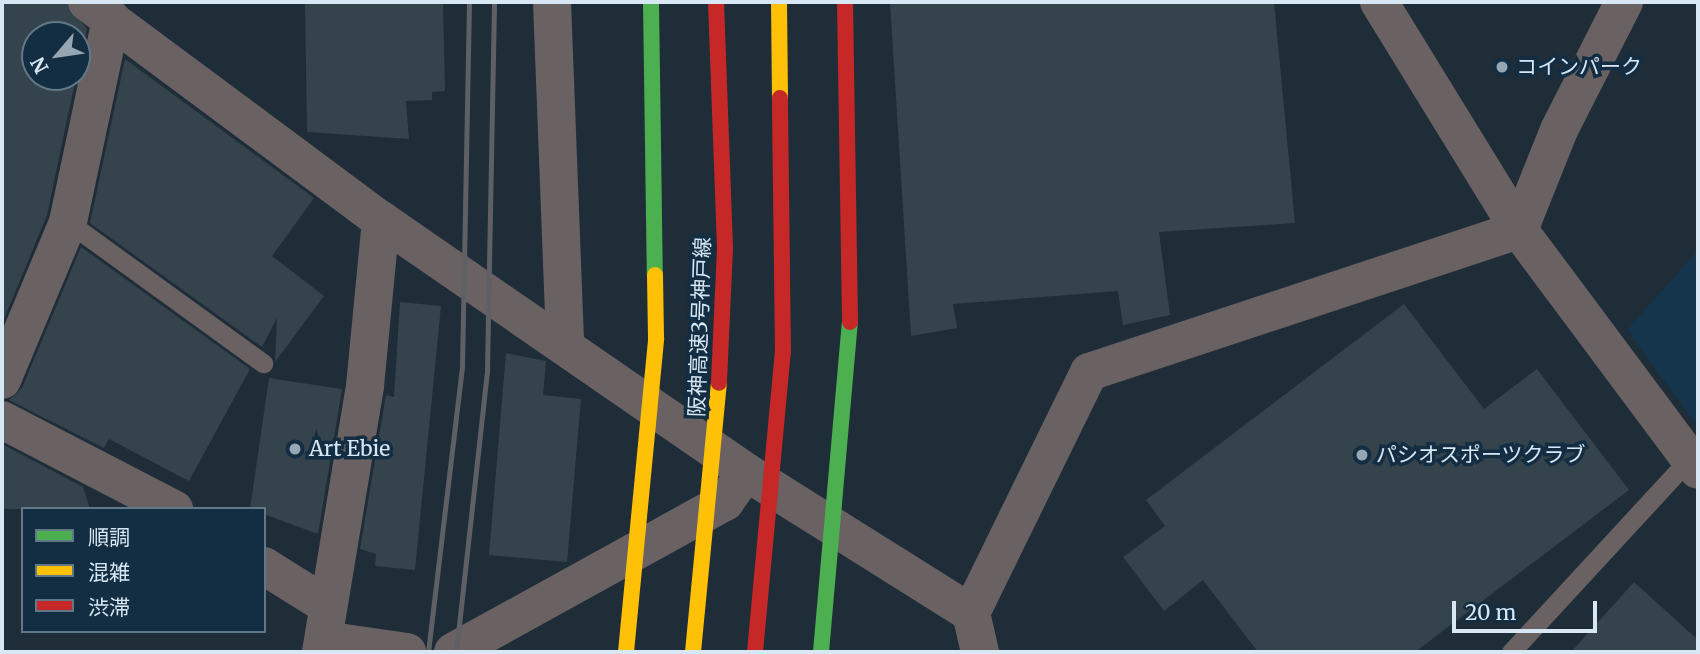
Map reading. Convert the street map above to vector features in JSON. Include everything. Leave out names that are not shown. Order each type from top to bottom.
[{"type":"highway","points":[[626,652],[656,338],[651,2]]},
{"type":"highway","name":"阪神高速3号神戸線","points":[[693,652],[722,336],[716,2]]},
{"type":"highway","points":[[755,652],[784,339],[779,2]]},
{"type":"highway","points":[[821,652],[849,334],[845,2]]},
{"type":"street","points":[[552,2],[565,344]]},
{"type":"street","points":[[1379,2],[1519,230],[1695,460]]},
{"type":"street","points":[[980,652],[971,612],[1089,372],[1519,230],[1559,130],[1624,2]]},
{"type":"street","points":[[2,380],[68,222],[97,7],[381,220],[565,344],[746,472],[971,612]]},
{"type":"street","points":[[324,633],[365,386],[381,220]]},
{"type":"street","points":[[2,420],[170,507]]},
{"type":"street","points":[[453,652],[725,502],[746,472]]},
{"type":"street","points":[[266,568],[324,633],[407,652]]},
{"type":"lane","points":[[68,222],[263,363]]},
{"type":"lane","points":[[1511,652],[1695,460]]},
{"type":"shaded area","points":[[1698,250],[1698,427],[1627,330]]},
{"type":"building","points":[[2,2],[66,2],[81,21],[21,21],[21,91],[73,91],[47,215],[2,324]]},
{"type":"building","points":[[305,2],[443,2],[445,91],[432,92],[432,100],[406,101],[409,139],[307,132]]},
{"type":"building","points":[[890,2],[1274,2],[1295,223],[1159,232],[1170,315],[1123,325],[1118,291],[953,304],[957,328],[911,336]]},
{"type":"building","points":[[125,59],[314,198],[272,256],[324,296],[275,362],[277,318],[262,347],[90,223]]},
{"type":"building","points":[[81,247],[250,369],[189,481],[109,439],[104,448],[9,400],[22,388]]},
{"type":"building","points":[[400,302],[441,306],[415,570],[375,566],[376,554],[360,549],[386,395],[394,397]]},
{"type":"building","name":"パシオスポーツクラブ","points":[[1404,304],[1484,409],[1537,369],[1629,490],[1415,652],[1258,652],[1203,580],[1164,611],[1123,557],[1165,526],[1146,500]]},
{"type":"building","points":[[506,353],[546,361],[543,395],[581,399],[567,562],[489,555]]},
{"type":"building","name":"Art Ebie","points":[[269,378],[342,389],[318,534],[266,515],[266,507],[250,507]]},
{"type":"building","points":[[2,444],[83,487],[89,507],[21,507],[2,509]]},
{"type":"building","points":[[1634,582],[1698,640],[1698,652],[1571,652]]},
{"type":"railway","points":[[428,652],[462,367],[469,2]]},
{"type":"railway","points":[[456,652],[487,369],[494,2]]},
{"type":"traffic: fast","points":[[651,2],[655,275]]},
{"type":"traffic: fast","points":[[821,652],[850,322]]},
{"type":"traffic: slow","points":[[779,2],[780,98]]},
{"type":"traffic: slow","points":[[626,652],[656,338],[655,275]]},
{"type":"traffic: slow","points":[[693,652],[719,383]]},
{"type":"traffic: jam","points":[[716,2],[725,249],[719,383]]},
{"type":"traffic: jam","points":[[845,2],[850,322]]},
{"type":"traffic: jam","points":[[755,652],[783,353],[780,98]]},
{"type":"place","name":"コインパーク","points":[[1502,67]]},
{"type":"place","name":"Art Ebie","points":[[295,449]]},
{"type":"place","name":"パシオスポーツクラブ","points":[[1362,455]]}]
